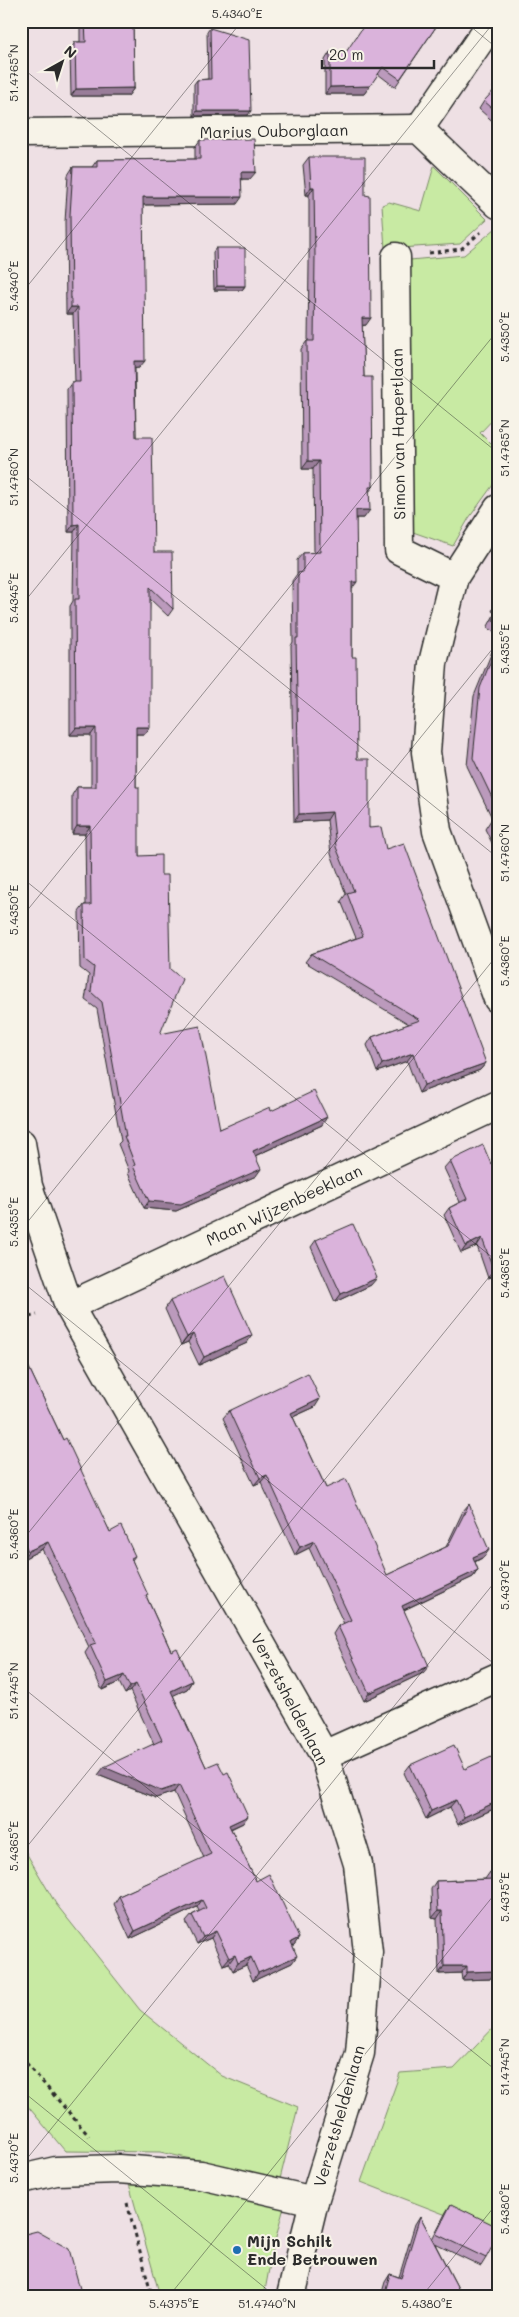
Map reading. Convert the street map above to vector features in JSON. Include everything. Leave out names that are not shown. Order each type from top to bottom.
[{"type":"street","points":[[493,21],[420,129],[498,204]]},
{"type":"street","name":"Marius Ouborglaan","points":[[21,133],[420,129]]},
{"type":"street","name":"Simon van Hapertlaan","points":[[396,257],[399,550],[454,577]]},
{"type":"street","points":[[498,509],[454,577],[433,663],[426,752],[437,831],[498,1000]]},
{"type":"street","name":"Maan Wijzenbeeklaan","points":[[69,1306],[498,1105]]},
{"type":"street","name":"Verzetsheldenlaan","points":[[21,1143],[28,1186],[69,1306],[324,1755],[358,1864],[368,1952],[360,2053],[314,2201],[291,2296]]},
{"type":"street","points":[[324,1755],[498,1677]]},
{"type":"street","points":[[21,2179],[56,2171],[118,2169],[201,2175],[314,2201]]},
{"type":"path","points":[[396,257],[461,249],[483,231]]},
{"type":"green space","points":[[434,166],[487,219],[460,244],[385,249],[382,205],[389,202],[421,211]]},
{"type":"green space","points":[[496,228],[498,229],[498,414],[480,433],[498,451],[498,478],[469,518],[453,546],[410,531],[410,260],[464,255]]},
{"type":"green space","points":[[21,1844],[56,1904],[140,2010],[222,2076],[298,2107],[280,2179],[160,2152],[65,2151],[21,2098]]},
{"type":"green space","points":[[498,2023],[498,2235],[361,2182],[400,2073],[454,2069]]},
{"type":"green space","points":[[129,2184],[195,2188],[284,2207],[272,2253],[264,2296],[160,2296]]},
{"type":"building","points":[[85,21],[133,21],[134,88],[76,89],[75,42],[86,42]]},
{"type":"building","points":[[367,21],[440,21],[400,79],[383,67],[370,86],[330,87],[330,52],[346,52]]},
{"type":"building","points":[[210,28],[249,40],[251,111],[197,111],[197,80],[211,79]]},
{"type":"building","points":[[498,86],[498,113],[484,101]]},
{"type":"building","points":[[254,139],[256,172],[241,172],[242,197],[143,197],[145,361],[134,361],[136,437],[152,437],[154,552],[172,552],[173,609],[150,587],[150,727],[136,727],[136,787],[139,787],[139,856],[161,855],[161,875],[168,875],[170,969],[182,979],[160,1034],[200,1026],[220,1129],[270,1107],[271,1111],[314,1091],[327,1117],[253,1151],[261,1169],[181,1204],[149,1201],[133,1166],[135,1165],[124,1136],[126,1136],[102,1002],[91,992],[94,967],[85,960],[84,905],[91,905],[90,826],[77,826],[77,787],[96,787],[96,728],[76,728],[75,599],[79,599],[79,524],[73,525],[72,382],[80,382],[78,307],[71,307],[70,215],[73,167],[97,167],[97,160],[200,159],[200,140]]},
{"type":"building","points":[[309,157],[365,157],[365,195],[370,196],[371,318],[362,318],[364,377],[372,377],[373,487],[369,487],[370,510],[356,510],[357,582],[352,582],[352,657],[356,657],[357,759],[369,759],[369,828],[381,827],[386,849],[404,843],[486,1063],[424,1085],[413,1053],[382,1064],[372,1037],[420,1020],[311,954],[363,936],[347,893],[354,891],[336,847],[332,812],[299,814],[296,638],[298,638],[298,573],[303,572],[303,553],[320,552],[319,461],[308,461],[307,341],[314,341],[315,256],[314,187],[311,187]]},
{"type":"building","points":[[216,248],[245,248],[245,286],[217,286]]},
{"type":"building","points":[[498,610],[498,623],[493,620]]},
{"type":"building","points":[[498,643],[498,810],[473,758],[480,688]]},
{"type":"building","points":[[498,817],[498,834],[491,820]]},
{"type":"building","points":[[483,1145],[491,1164],[498,1161],[498,1269],[494,1271],[482,1238],[466,1246],[449,1208],[467,1199],[450,1161]]},
{"type":"building","points":[[353,1224],[377,1278],[341,1294],[316,1240]]},
{"type":"building","points":[[225,1276],[252,1335],[204,1357],[193,1334],[187,1337],[170,1301]]},
{"type":"building","points":[[21,1351],[63,1440],[66,1438],[110,1532],[121,1526],[135,1556],[131,1558],[148,1595],[146,1596],[171,1651],[177,1648],[192,1681],[171,1691],[206,1767],[218,1762],[224,1774],[228,1772],[248,1816],[229,1825],[256,1881],[269,1874],[299,1938],[291,1942],[297,1956],[258,1973],[251,1957],[238,1963],[235,1955],[229,1958],[216,1931],[203,1937],[192,1915],[206,1908],[202,1900],[135,1931],[119,1896],[211,1854],[179,1785],[161,1791],[104,1767],[162,1740],[136,1684],[130,1687],[124,1675],[107,1682],[90,1645],[96,1643],[48,1542],[28,1551],[21,1536]]},
{"type":"building","points":[[308,1373],[320,1399],[291,1413],[326,1488],[346,1479],[387,1575],[448,1546],[469,1504],[489,1550],[473,1557],[478,1570],[402,1606],[429,1666],[369,1693],[338,1626],[351,1620],[314,1541],[300,1547],[267,1475],[260,1478],[229,1411]]},
{"type":"building","points":[[454,1745],[465,1769],[498,1754],[498,1801],[464,1817],[456,1800],[431,1811],[410,1765]]},
{"type":"building","points":[[490,1872],[498,1872],[498,1918],[494,1918],[496,1971],[467,1972],[467,1966],[444,1966],[442,1911],[438,1911],[436,1881],[494,1879]]},
{"type":"building","points":[[451,2204],[498,2227],[498,2236],[486,2258],[436,2234]]},
{"type":"building","points":[[420,2216],[462,2296],[384,2296],[390,2274],[401,2278]]},
{"type":"building","points":[[37,2231],[69,2249],[82,2296],[25,2296],[24,2292],[21,2293],[21,2235]]},
{"type":"place","name":"Mijn Schilt Ende Betrouwen","points":[[237,2250]]}]
